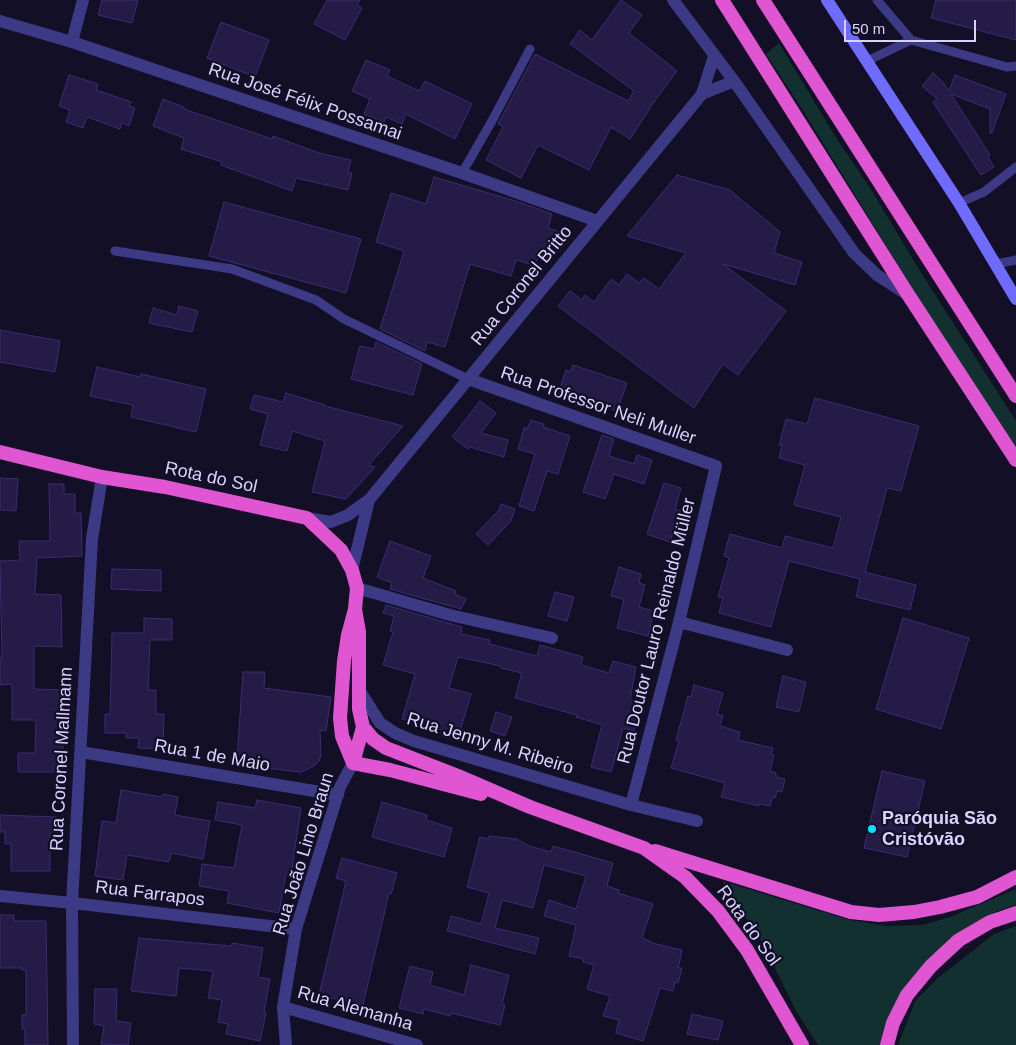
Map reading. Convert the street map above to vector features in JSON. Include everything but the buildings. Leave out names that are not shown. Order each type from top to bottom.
[{"type":"highway","points":[[722,0],[909,296],[1016,460]]},
{"type":"highway","points":[[763,0],[1016,396]]},
{"type":"highway","name":"Rota do Sol","points":[[0,452],[102,477],[165,487],[307,518],[341,550],[352,570],[357,588],[355,608],[344,660],[340,718],[342,736],[353,763],[390,770],[530,807]]},
{"type":"highway","name":"Rota do Sol","points":[[355,608],[359,632],[359,709],[363,727],[373,739],[386,748],[530,807],[644,848],[685,877],[718,911],[747,950],[802,1045]]},
{"type":"highway","points":[[353,763],[363,727]]},
{"type":"highway","points":[[353,763],[370,758],[378,758],[458,776]]},
{"type":"highway","points":[[644,848],[850,912],[879,915],[914,912],[977,897],[1016,877]]},
{"type":"highway","points":[[887,1045],[893,1023],[907,996],[931,966],[959,940],[990,922],[1016,913]]},
{"type":"main road","points":[[827,0],[959,203],[1016,299]]},
{"type":"street","points":[[72,42],[83,0]]},
{"type":"street","points":[[673,0],[734,81],[854,253],[876,275],[909,296]]},
{"type":"street","name":"Rua José Félix Possamai","points":[[0,21],[72,42],[462,173],[597,221]]},
{"type":"street","name":"Rua Coronel Britto","points":[[369,500],[702,94],[714,56]]},
{"type":"street","name":"Rua Coronel Britto","points":[[702,94],[734,81]]},
{"type":"street","name":"Rua Professor Neli Muller","points":[[468,379],[716,466]]},
{"type":"street","name":"Rua Doutor Lauro Reinaldo Müller","points":[[631,805],[679,622],[716,466]]},
{"type":"street","name":"Rua Coronel Mallmann","points":[[73,1045],[72,903],[92,539],[102,477]]},
{"type":"street","points":[[307,518],[331,522],[348,515],[369,500]]},
{"type":"street","points":[[352,570],[369,500]]},
{"type":"street","points":[[357,588],[450,615],[552,638]]},
{"type":"street","points":[[679,622],[787,650]]},
{"type":"street","name":"Rua Jenny M. Ribeiro","points":[[358,688],[380,723],[395,733],[414,741],[631,805],[697,821]]},
{"type":"street","name":"Rua 1 de Maio","points":[[81,752],[338,795]]},
{"type":"street","name":"Rua João Lino Braun","points":[[286,1045],[283,1007],[296,929],[338,795],[353,763]]},
{"type":"street","name":"Rua Farrapos","points":[[0,896],[296,929]]},
{"type":"street","name":"Rua Alemanha","points":[[283,1007],[417,1045]]},
{"type":"lane","points":[[877,0],[911,40],[1007,67],[1016,66]]},
{"type":"lane","points":[[867,61],[911,40]]},
{"type":"lane","points":[[462,173],[530,50]]},
{"type":"lane","points":[[959,203],[984,192],[1016,168]]},
{"type":"lane","points":[[115,251],[232,269],[307,296],[344,318],[468,379]]},
{"type":"lane","points":[[996,264],[1016,260]]},
{"type":"green space","points":[[779,43],[835,136],[872,191],[920,271],[1016,421],[1016,450],[935,325],[766,54]]},
{"type":"green space","points":[[722,881],[850,920],[886,926],[922,925],[950,917],[1016,889],[1016,905],[997,911],[955,937],[891,1015],[880,1045],[818,1045],[796,1011],[762,942]]},
{"type":"green space","points":[[1016,926],[1016,1045],[898,1045],[915,1001],[938,978],[994,934]]},
{"type":"place","name":"Paróquia São Cristóvão","points":[[872,829]]}]
